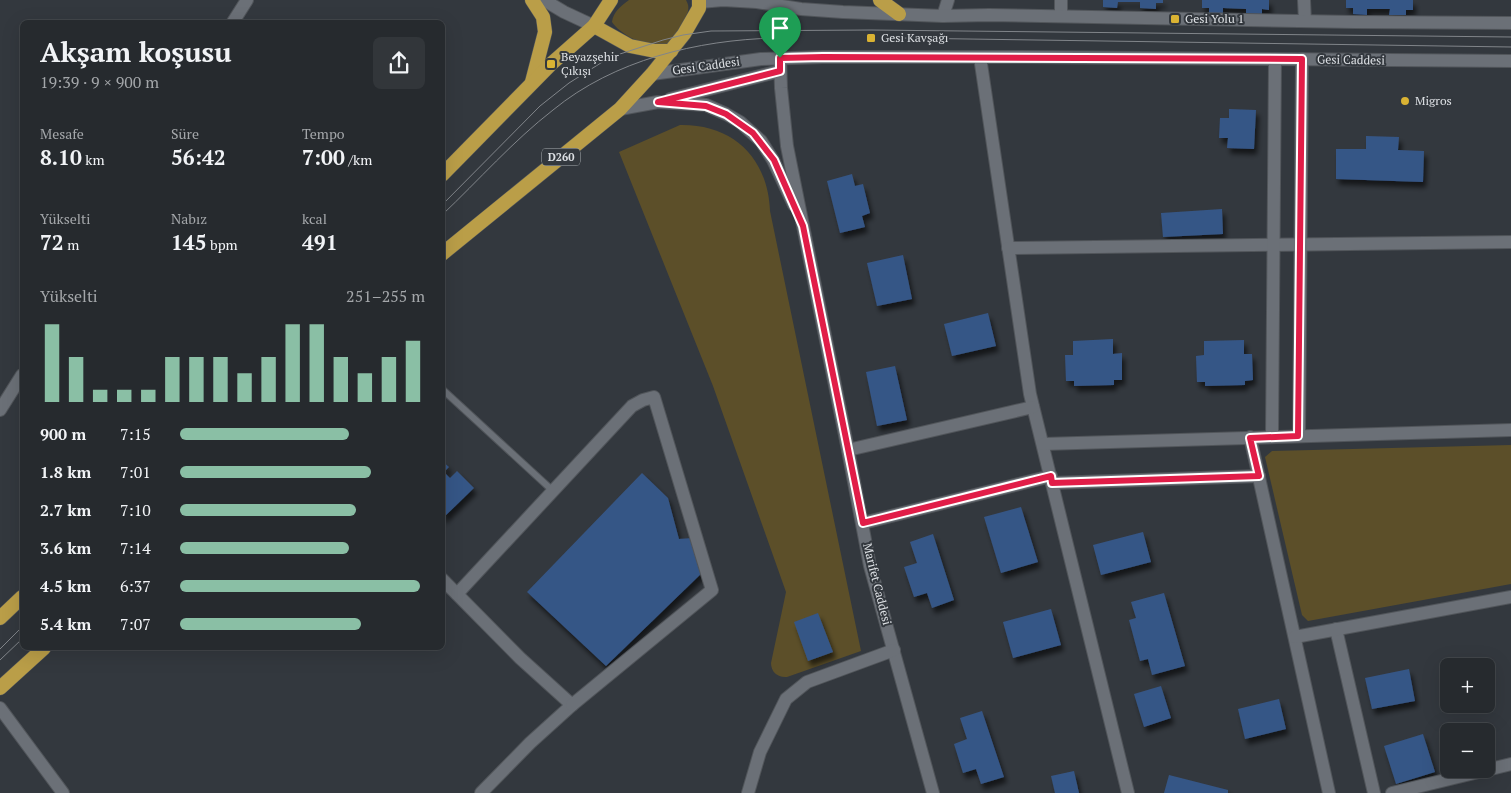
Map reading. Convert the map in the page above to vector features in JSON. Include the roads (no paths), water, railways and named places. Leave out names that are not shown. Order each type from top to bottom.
[{"type":"highway","points":[[531,85],[545,32],[543,17],[532,0]]},
{"type":"highway","points":[[445,172],[551,64],[594,26],[611,0]]},
{"type":"highway","points":[[880,0],[899,14]]},
{"type":"highway","points":[[594,26],[630,46],[655,51],[671,51],[691,24],[699,8],[700,1]]},
{"type":"highway","name":"D260","points":[[445,252],[620,109],[671,51]]},
{"type":"highway","points":[[0,618],[20,599]]},
{"type":"highway","points":[[0,688],[42,650]]},
{"type":"street","points":[[234,20],[248,0]]},
{"type":"street","points":[[544,0],[594,26]]},
{"type":"street","points":[[943,16],[948,0]]},
{"type":"street","points":[[1061,16],[1062,0]]},
{"type":"street","points":[[1304,0],[1305,21]]},
{"type":"street","points":[[700,1],[757,2],[801,9],[943,16],[989,15],[1511,23]]},
{"type":"street","points":[[980,57],[1030,394],[1128,793]]},
{"type":"street","name":"Gesi Caddesi","points":[[652,74],[725,63],[780,64],[980,57],[1511,62]]},
{"type":"street","points":[[1272,437],[1275,59]]},
{"type":"street","points":[[1298,436],[1302,59]]},
{"type":"street","points":[[1493,61],[1511,67]]},
{"type":"street","points":[[620,109],[658,102],[780,64],[783,117],[787,146],[803,226]]},
{"type":"street","points":[[658,102],[706,106],[726,114],[753,133],[774,160],[803,226]]},
{"type":"street","name":"Marifet Caddesi","points":[[803,226],[870,566],[932,793]]},
{"type":"street","points":[[1008,248],[1511,242]]},
{"type":"street","points":[[0,410],[20,378]]},
{"type":"street","points":[[457,594],[632,406],[654,397],[712,590],[572,705],[483,792]]},
{"type":"street","points":[[848,450],[1034,407]]},
{"type":"street","points":[[1043,444],[1511,430]]},
{"type":"street","points":[[1250,438],[1329,793]]},
{"type":"street","points":[[863,523],[1052,479],[1259,476]]},
{"type":"street","points":[[445,582],[520,658],[572,705]]},
{"type":"street","points":[[1294,637],[1511,597]]},
{"type":"street","points":[[1336,629],[1374,793]]},
{"type":"street","points":[[748,793],[760,752],[786,699],[807,682],[894,650]]},
{"type":"street","points":[[0,708],[61,792]]},
{"type":"street","points":[[1392,793],[1511,764]]},
{"type":"lane","points":[[445,392],[553,491]]},
{"type":"tram line","points":[[445,202],[540,106],[569,83],[604,61],[620,54],[683,35],[711,31],[871,30],[1511,37]]},
{"type":"tram line","points":[[445,212],[538,122],[577,93],[602,78],[629,66],[687,48],[716,43],[775,38]]},
{"type":"tram line","points":[[900,38],[1511,47]]},
{"type":"tram line","points":[[0,649],[20,629]]},
{"type":"tram line","points":[[0,660],[20,641]]},
{"type":"place","name":"Gesi Yolu 1","points":[[1175,19]]},
{"type":"place","name":"Gesi Kavşağı","points":[[871,38]]},
{"type":"place","name":"Beyazşehir Çıkışı","points":[[551,64]]},
{"type":"place","name":"Migros","points":[[1405,101]]}]
